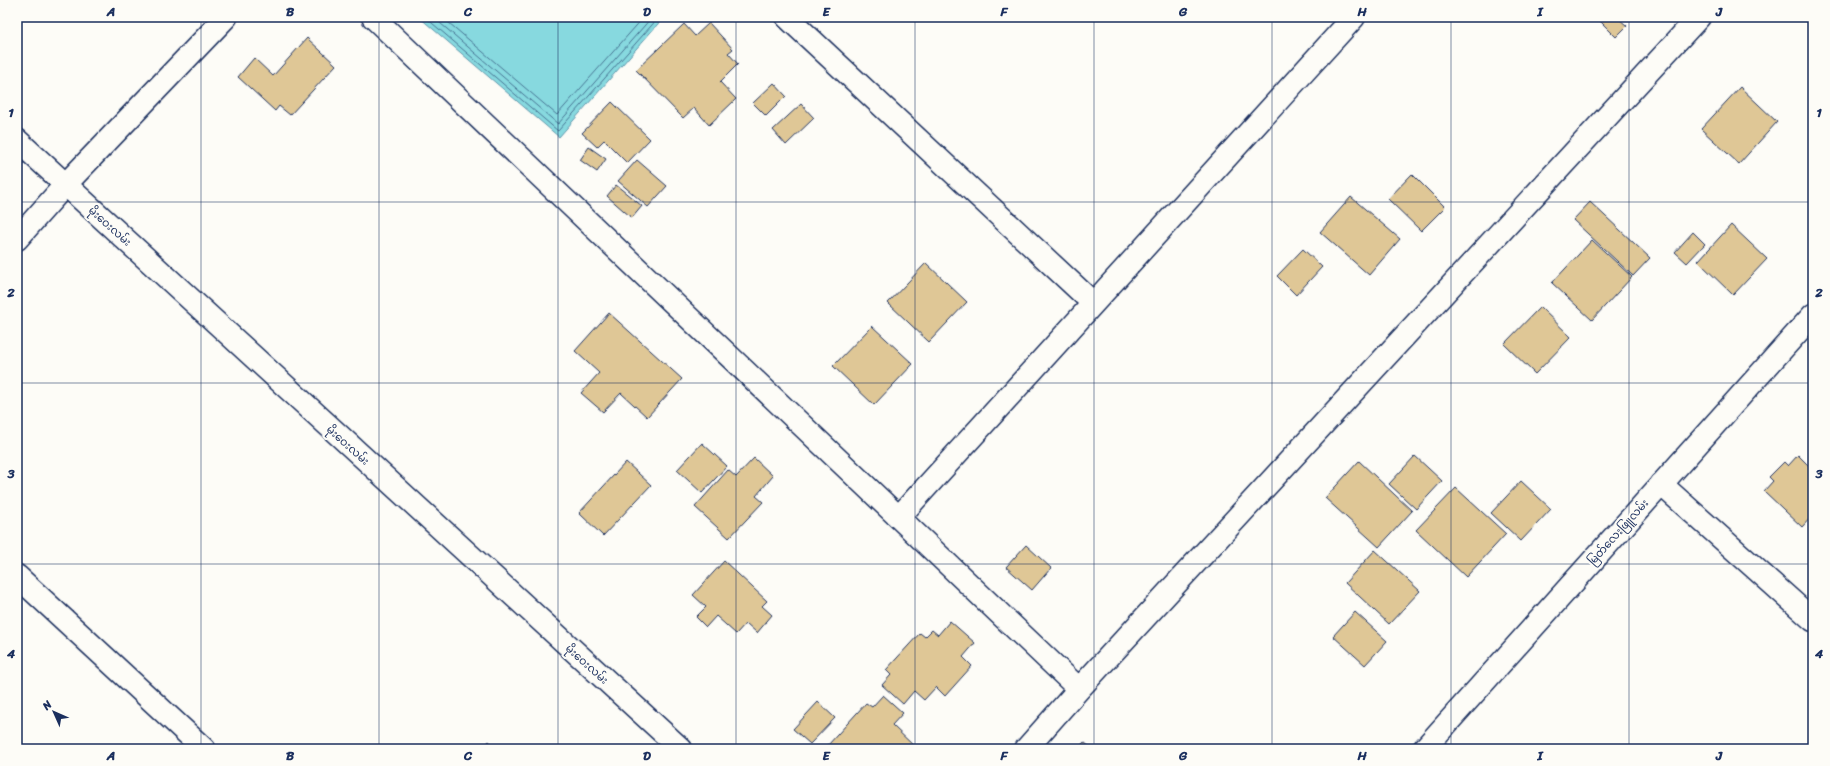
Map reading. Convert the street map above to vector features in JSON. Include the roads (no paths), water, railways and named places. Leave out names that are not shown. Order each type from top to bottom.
[{"type":"street","points":[[17,239],[65,185],[226,17]]},
{"type":"street","points":[[373,17],[1079,688]]},
{"type":"street","points":[[787,17],[1093,303]]},
{"type":"street","points":[[899,517],[1354,17]]},
{"type":"street","points":[[1026,749],[1079,688],[1699,17]]},
{"type":"street","name":"မိုးဝေးလမ်း","points":[[17,140],[678,748]]},
{"type":"street","name":"မြတ်လေးဖြူလမ်း","points":[[1424,749],[1813,315]]},
{"type":"street","points":[[1661,484],[1813,620]]},
{"type":"street","points":[[17,576],[204,749]]},
{"type":"water","points":[[419,17],[664,17],[559,137]]}]
